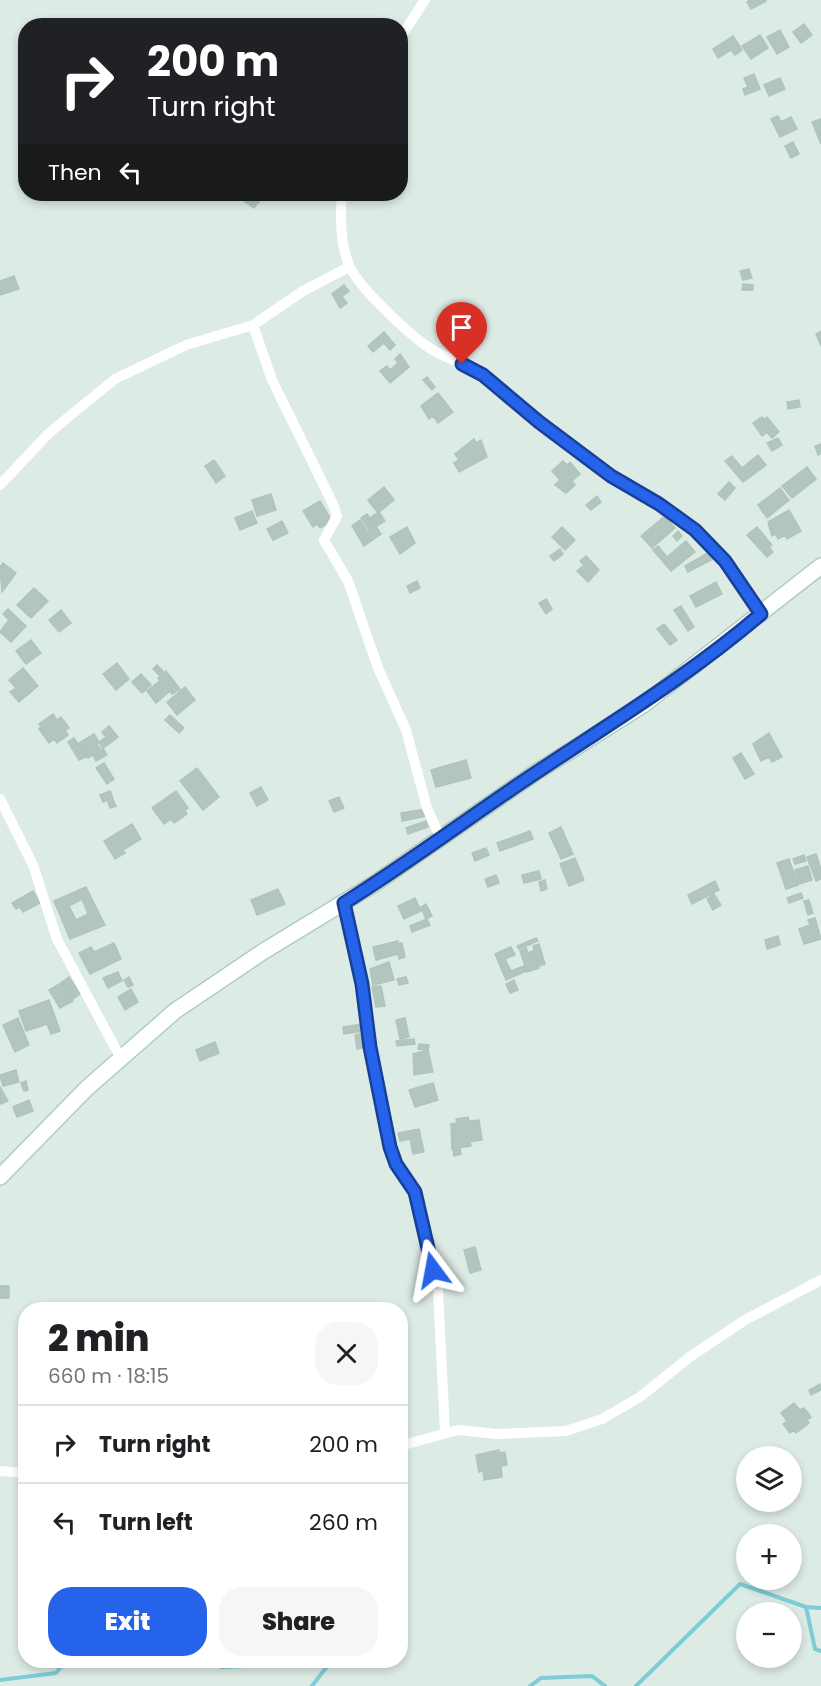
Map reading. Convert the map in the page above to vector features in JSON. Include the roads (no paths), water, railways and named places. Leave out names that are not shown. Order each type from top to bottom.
[{"type":"street","points":[[408,26],[425,0]]},
{"type":"street","points":[[342,201],[342,232],[349,267],[385,309],[426,346],[483,375],[539,422],[611,476],[659,504],[695,530],[725,561],[761,614]]},
{"type":"street","points":[[0,485],[49,433],[115,379],[186,345],[253,325],[303,291],[349,267]]},
{"type":"street","points":[[253,325],[272,380],[333,504],[337,516],[324,540],[348,581],[378,668],[406,730],[427,808],[441,838]]},
{"type":"street","points":[[0,1177],[120,1057],[209,988],[264,951],[344,903],[536,773],[643,705],[821,566]]},
{"type":"street","points":[[0,799],[33,866],[57,939],[120,1057]]},
{"type":"street","points":[[344,903],[362,984],[370,1047],[390,1147],[396,1164],[415,1192],[438,1290],[446,1432]]},
{"type":"street","points":[[408,1444],[446,1432],[466,1429],[497,1434],[566,1431],[602,1419],[640,1396],[691,1356],[745,1320],[821,1280]]},
{"type":"street","points":[[0,1471],[18,1472]]},
{"type":"waterway","points":[[636,1686],[740,1584],[806,1607],[821,1608]]},
{"type":"waterway","points":[[806,1607],[815,1649],[821,1651]]},
{"type":"waterway","points":[[0,1680],[56,1673],[60,1668]]},
{"type":"waterway","points":[[312,1686],[326,1668]]},
{"type":"waterway","points":[[530,1686],[541,1678],[592,1676],[605,1686]]}]
